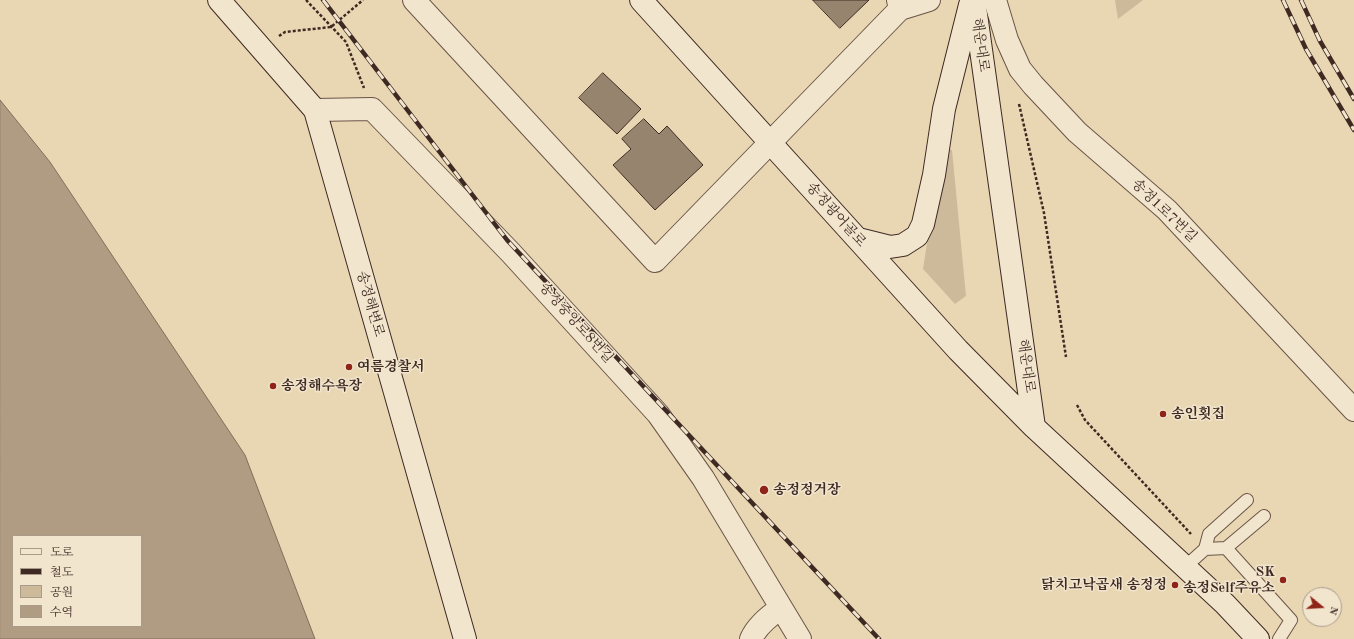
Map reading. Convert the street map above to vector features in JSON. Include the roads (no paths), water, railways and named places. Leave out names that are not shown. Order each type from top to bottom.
[{"type":"street","name":"송정해변로","points":[[219,0],[316,110],[465,639]]},
{"type":"street","points":[[414,0],[655,261],[771,142],[899,4],[929,0]]},
{"type":"street","name":"송정광어골로","points":[[641,0],[958,350],[1034,427]]},
{"type":"street","points":[[858,239],[890,247],[903,245],[918,236],[923,224],[934,175],[944,109],[973,0]]},
{"type":"street","name":"해운대로","points":[[973,0],[1034,427]]},
{"type":"street","name":"송정1로7번길","points":[[995,0],[1007,40],[1020,69],[1077,132],[1167,210],[1354,410]]},
{"type":"street","name":"송정중앙로8번길","points":[[316,110],[372,108],[512,253],[658,414],[703,478],[800,639]]},
{"type":"street","points":[[1034,427],[1225,604],[1258,639]]},
{"type":"street","points":[[751,639],[754,633],[769,616],[781,608]]},
{"type":"lane","points":[[1185,567],[1205,549],[1209,534],[1247,500]]},
{"type":"lane","points":[[1205,549],[1226,548],[1264,516]]},
{"type":"lane","points":[[1226,548],[1291,620],[1279,639]]},
{"type":"water","points":[[0,100],[50,162],[245,455],[315,639],[0,639]]},
{"type":"railway","points":[[323,0],[507,240],[879,639]]},
{"type":"railway","points":[[1283,0],[1306,49],[1354,130]]},
{"type":"railway","points":[[1301,0],[1320,41],[1354,99]]},
{"type":"place","name":"여름경찰서","points":[[349,367]]},
{"type":"place","name":"송정해수욕장","points":[[273,386]]},
{"type":"place","name":"송인횟집","points":[[1163,414]]},
{"type":"place","name":"송정정거장","points":[[764,490]]},
{"type":"place","name":"SK 송정Self주유소","points":[[1283,580]]},
{"type":"place","name":"닭치고낙곱새 송정정","points":[[1175,585]]}]
